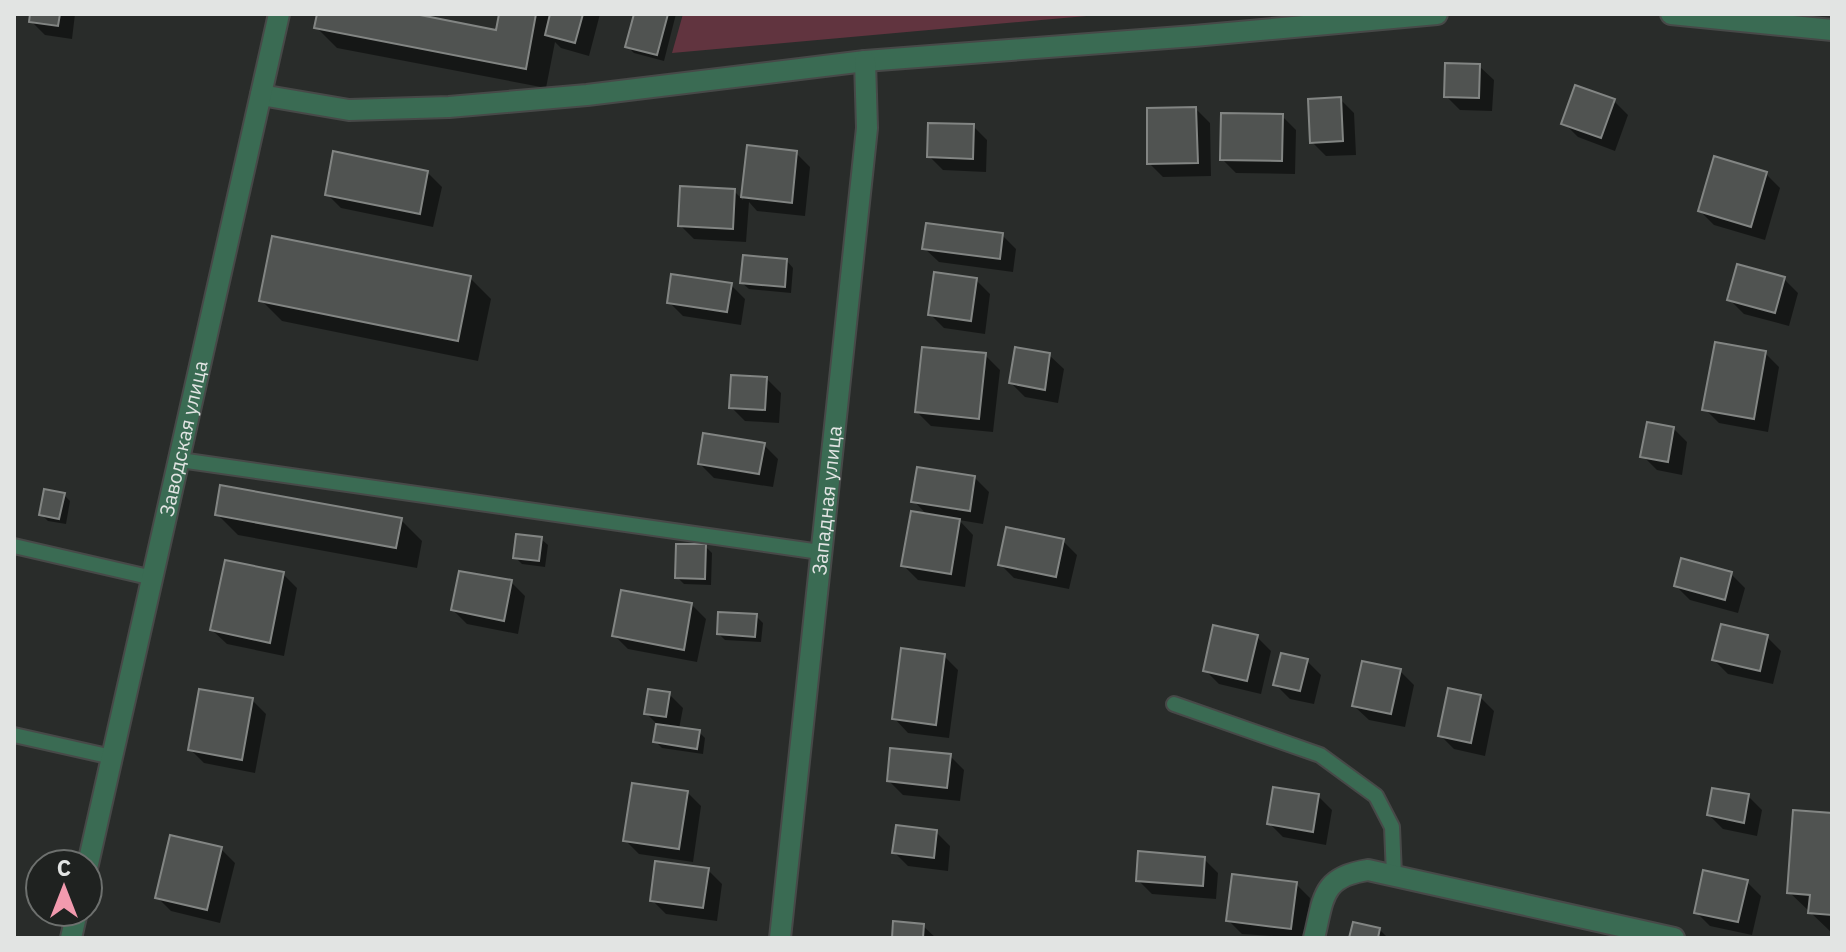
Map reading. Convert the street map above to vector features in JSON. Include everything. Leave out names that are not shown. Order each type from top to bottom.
[{"type":"street","name":"Заводская улица","points":[[92,848],[279,14]]},
{"type":"street","points":[[261,95],[349,110],[449,107],[587,95],[865,61],[1437,14]]},
{"type":"street","points":[[1671,14],[1832,30]]},
{"type":"street","name":"Западная улица","points":[[780,938],[867,128],[865,61]]},
{"type":"street","points":[[1314,938],[1325,891],[1345,873],[1368,870],[1674,938]]},
{"type":"lane","points":[[180,460],[820,552]]},
{"type":"lane","points":[[14,546],[153,578]]},
{"type":"lane","points":[[1174,704],[1320,755],[1376,796],[1392,827],[1394,875]]},
{"type":"lane","points":[[14,735],[112,757]]},
{"type":"shaded area","points":[[683,14],[1109,14],[672,53]]},
{"type":"building","points":[[30,14],[60,14],[58,26],[29,22]]},
{"type":"building","points":[[317,14],[415,14],[496,30],[499,14],[536,14],[526,69],[314,28]]},
{"type":"building","points":[[550,14],[583,14],[575,43],[545,35]]},
{"type":"building","points":[[634,14],[668,14],[657,55],[625,47]]},
{"type":"building","points":[[1445,63],[1480,64],[1479,98],[1444,97]]},
{"type":"building","points":[[1575,85],[1615,99],[1601,138],[1561,124]]},
{"type":"building","points":[[1341,97],[1343,141],[1310,143],[1308,99]]},
{"type":"building","points":[[1196,107],[1198,163],[1147,164],[1147,108]]},
{"type":"building","points":[[1221,113],[1283,114],[1282,161],[1220,160]]},
{"type":"building","points":[[928,123],[974,124],[973,159],[927,157]]},
{"type":"building","points":[[747,145],[797,151],[792,203],[741,197]]},
{"type":"building","points":[[333,151],[428,171],[420,214],[325,195]]},
{"type":"building","points":[[1714,156],[1767,172],[1751,227],[1698,211]]},
{"type":"building","points":[[680,186],[735,189],[733,229],[678,226]]},
{"type":"building","points":[[926,223],[1003,233],[1000,259],[922,249]]},
{"type":"building","points":[[272,236],[471,276],[458,341],[259,301]]},
{"type":"building","points":[[743,255],[787,259],[785,287],[740,283]]},
{"type":"building","points":[[1737,264],[1785,277],[1775,313],[1727,300]]},
{"type":"building","points":[[934,272],[977,278],[971,321],[928,315]]},
{"type":"building","points":[[671,274],[732,283],[727,312],[667,303]]},
{"type":"building","points":[[1715,342],[1766,351],[1754,419],[1702,410]]},
{"type":"building","points":[[922,347],[986,353],[979,419],[915,412]]},
{"type":"building","points":[[1015,347],[1050,353],[1045,390],[1009,383]]},
{"type":"building","points":[[731,375],[767,377],[765,410],[729,408]]},
{"type":"building","points":[[1647,422],[1674,427],[1668,462],[1640,457]]},
{"type":"building","points":[[703,433],[765,443],[759,474],[698,464]]},
{"type":"building","points":[[917,467],[975,476],[970,511],[911,502]]},
{"type":"building","points":[[220,485],[402,518],[396,548],[215,515]]},
{"type":"building","points":[[44,489],[65,493],[59,519],[39,515]]},
{"type":"building","points":[[911,511],[960,519],[951,574],[901,566]]},
{"type":"building","points":[[1006,527],[1064,539],[1056,577],[998,565]]},
{"type":"building","points":[[516,534],[542,537],[539,561],[513,558]]},
{"type":"building","points":[[676,544],[706,544],[705,579],[675,578]]},
{"type":"building","points":[[1681,558],[1732,572],[1725,600],[1674,586]]},
{"type":"building","points":[[225,560],[284,572],[270,643],[210,630]]},
{"type":"building","points":[[459,571],[512,580],[504,621],[451,610]]},
{"type":"building","points":[[621,590],[692,603],[684,650],[612,636]]},
{"type":"building","points":[[718,612],[757,614],[755,637],[717,634]]},
{"type":"building","points":[[1721,624],[1768,635],[1760,671],[1712,660]]},
{"type":"building","points":[[1213,625],[1258,635],[1247,681],[1203,671]]},
{"type":"building","points":[[901,648],[945,654],[936,725],[892,719]]},
{"type":"building","points":[[1281,653],[1308,659],[1300,691],[1273,685]]},
{"type":"building","points":[[1362,661],[1401,669],[1391,714],[1352,706]]},
{"type":"building","points":[[1448,688],[1481,695],[1471,743],[1438,736]]},
{"type":"building","points":[[199,689],[253,698],[242,760],[188,750]]},
{"type":"building","points":[[648,689],[670,692],[666,717],[644,714]]},
{"type":"building","points":[[656,724],[700,730],[697,749],[653,742]]},
{"type":"building","points":[[890,748],[951,754],[947,788],[887,781]]},
{"type":"building","points":[[632,783],[688,791],[679,849],[623,841]]},
{"type":"building","points":[[1273,787],[1319,794],[1313,832],[1267,824]]},
{"type":"building","points":[[1712,788],[1749,794],[1744,823],[1707,815]]},
{"type":"building","points":[[1793,810],[1832,813],[1832,915],[1808,913],[1810,895],[1787,893]]},
{"type":"building","points":[[896,825],[937,830],[934,858],[892,853]]},
{"type":"building","points":[[170,835],[222,847],[207,910],[155,898]]},
{"type":"building","points":[[1138,851],[1205,857],[1203,886],[1136,881]]},
{"type":"building","points":[[655,861],[709,868],[703,908],[650,901]]},
{"type":"building","points":[[1703,870],[1748,880],[1738,922],[1694,913]]},
{"type":"building","points":[[1232,874],[1297,882],[1291,929],[1226,921]]},
{"type":"building","points":[[893,921],[924,924],[923,938],[892,938]]},
{"type":"building","points":[[1353,922],[1380,928],[1378,938],[1349,938]]}]
